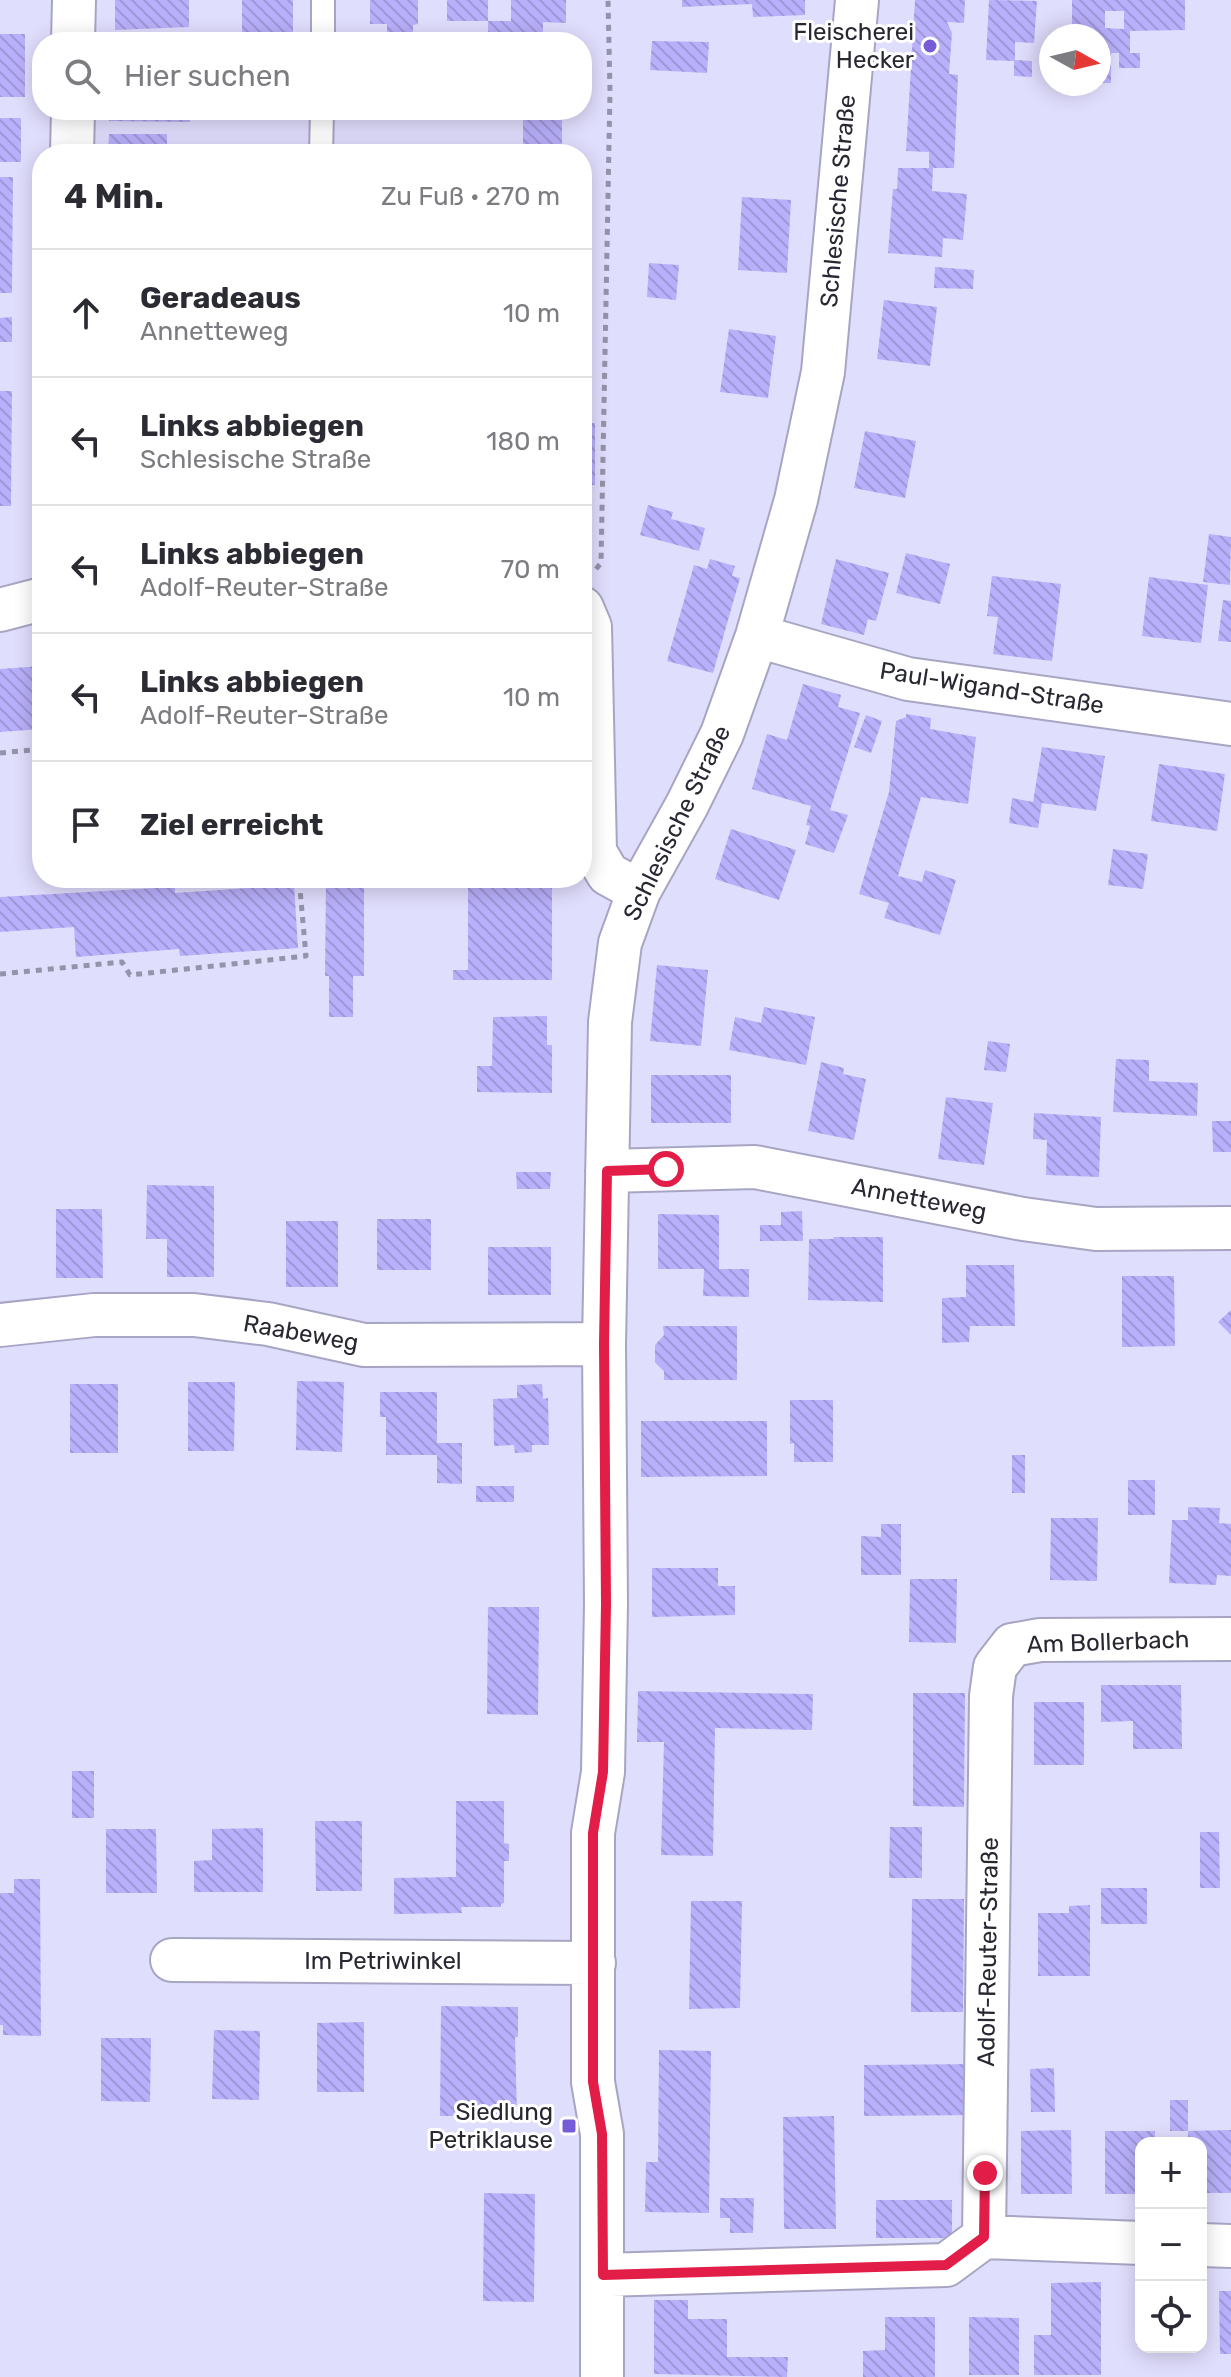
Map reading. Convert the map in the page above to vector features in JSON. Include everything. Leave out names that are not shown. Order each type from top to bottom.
[{"type":"street","points":[[73,32],[74,0]]},
{"type":"street","name":"Schlesische Straße","points":[[602,2377],[602,2134],[593,2082],[593,1833],[603,1772],[606,1619],[604,1344],[610,1022],[620,943],[639,891],[722,734],[757,636],[796,500],[823,372],[857,0]]},
{"type":"street","points":[[72,144],[73,120]]},
{"type":"street","points":[[0,610],[32,602]]},
{"type":"street","name":"Paul-Wigand-Straße","points":[[757,636],[908,679],[1231,724]]},
{"type":"street","points":[[592,717],[595,852],[608,874],[639,891]]},
{"type":"street","name":"Annetteweg","points":[[607,1171],[755,1167],[1023,1219],[1096,1229],[1231,1228]]},
{"type":"street","name":"Raabeweg","points":[[0,1325],[94,1315],[194,1315],[268,1324],[364,1345],[604,1344]]},
{"type":"street","name":"Am Bollerbach","points":[[995,1667],[1012,1645],[1040,1640],[1231,1639]]},
{"type":"street","name":"Adolf-Reuter-Straße","points":[[984,2237],[991,1696],[995,1667]]},
{"type":"street","name":"Im Petriwinkel","points":[[172,1960],[594,1963]]},
{"type":"street","points":[[603,2275],[946,2265],[984,2237],[1135,2243]]},
{"type":"street","points":[[1207,2245],[1231,2246]]},
{"type":"lane","points":[[323,0],[323,32]]},
{"type":"lane","points":[[321,144],[322,120]]},
{"type":"path","points":[[592,582],[601,563],[610,91],[608,0]]},
{"type":"path","points":[[0,753],[32,750]]},
{"type":"path","points":[[0,974],[122,962],[130,975],[306,956],[300,888]]},
{"type":"building","points":[[115,0],[189,0],[189,27],[115,30]]},
{"type":"building","points":[[242,0],[293,0],[293,32],[242,32]]},
{"type":"building","points":[[370,0],[418,0],[418,24],[413,25],[413,32],[387,32],[387,24],[370,24]]},
{"type":"building","points":[[447,0],[488,0],[488,21],[447,21]]},
{"type":"building","points":[[511,0],[566,0],[566,23],[543,22],[543,32],[488,32],[488,21],[511,21]]},
{"type":"building","points":[[682,0],[805,0],[805,15],[753,17],[752,4],[682,7]]},
{"type":"building","points":[[915,0],[965,0],[964,23],[947,22],[952,33],[949,74],[958,75],[954,168],[933,168],[932,191],[967,194],[963,240],[943,238],[942,257],[888,253],[893,189],[897,189],[898,168],[929,168],[929,152],[906,151]]},
{"type":"building","points":[[989,0],[1037,1],[1034,43],[1015,42],[1015,60],[1032,61],[1032,77],[1014,76],[1014,61],[986,60]]},
{"type":"building","points":[[1072,0],[1185,0],[1185,30],[1130,31],[1130,53],[1140,53],[1140,68],[1119,68],[1119,53],[1111,53],[1111,28],[1124,29],[1124,11],[1105,11],[1105,24],[1072,24]]},
{"type":"building","points":[[0,34],[25,34],[25,97],[0,97]]},
{"type":"building","points":[[652,41],[709,42],[707,73],[650,70]]},
{"type":"building","points":[[0,118],[21,118],[21,162],[0,162]]},
{"type":"building","points":[[190,120],[190,122],[109,121]]},
{"type":"building","points":[[523,120],[562,120],[562,144],[523,144]]},
{"type":"building","points":[[109,134],[167,134],[167,144],[108,144]]},
{"type":"building","points":[[0,177],[13,177],[12,293],[0,293]]},
{"type":"building","points":[[742,197],[791,200],[787,273],[738,270]]},
{"type":"building","points":[[649,263],[679,265],[676,300],[647,297]]},
{"type":"building","points":[[935,267],[974,270],[973,289],[934,288]]},
{"type":"building","points":[[884,300],[937,307],[930,366],[877,359]]},
{"type":"building","points":[[12,317],[12,342],[0,342],[0,318]]},
{"type":"building","points":[[729,329],[776,336],[768,398],[720,392]]},
{"type":"building","points":[[0,391],[12,391],[11,506],[0,506]]},
{"type":"building","points":[[592,423],[595,423],[595,485],[592,485]]},
{"type":"building","points":[[865,431],[916,441],[905,498],[854,488]]},
{"type":"building","points":[[648,505],[673,512],[671,519],[705,528],[699,551],[640,535]]},
{"type":"building","points":[[1209,534],[1231,537],[1230,585],[1203,582]]},
{"type":"building","points":[[906,553],[950,564],[940,604],[896,593]]},
{"type":"building","points":[[710,559],[735,566],[732,576],[740,578],[713,673],[667,661],[694,565],[707,569]]},
{"type":"building","points":[[836,559],[889,573],[876,621],[868,619],[864,635],[821,624]]},
{"type":"building","points":[[992,576],[1061,584],[1052,661],[993,654],[998,617],[987,616]]},
{"type":"building","points":[[1149,577],[1208,585],[1201,643],[1142,636]]},
{"type":"building","points":[[1223,600],[1231,601],[1231,642],[1218,641]]},
{"type":"building","points":[[32,667],[32,730],[0,732],[0,669]]},
{"type":"building","points":[[803,684],[841,695],[838,707],[860,713],[830,810],[848,815],[834,853],[805,844],[811,806],[752,789],[767,734],[787,740]]},
{"type":"building","points":[[906,714],[931,718],[930,729],[976,737],[968,804],[921,797],[898,876],[922,882],[925,870],[956,880],[940,935],[884,918],[889,903],[859,894],[889,792],[896,721],[906,717]]},
{"type":"building","points":[[866,715],[882,721],[871,753],[854,747]]},
{"type":"building","points":[[1042,747],[1105,756],[1096,811],[1042,803],[1038,828],[1009,823],[1012,798],[1033,802]]},
{"type":"building","points":[[1159,764],[1225,774],[1217,831],[1151,821]]},
{"type":"building","points":[[731,829],[796,850],[779,900],[715,879]]},
{"type":"building","points":[[1113,849],[1148,854],[1143,889],[1108,885]]},
{"type":"building","points":[[158,888],[175,888],[175,893],[294,888],[298,948],[180,956],[179,949],[76,957],[74,927],[0,932],[0,897]]},
{"type":"building","points":[[326,888],[364,888],[364,976],[353,976],[353,1017],[329,1017],[329,976],[325,976]]},
{"type":"building","points":[[468,888],[552,888],[552,980],[453,980],[453,970],[468,970]]},
{"type":"building","points":[[657,965],[708,970],[701,1046],[650,1041]]},
{"type":"building","points":[[764,1007],[815,1017],[806,1065],[729,1050],[735,1017],[761,1023]]},
{"type":"building","points":[[547,1016],[547,1045],[552,1045],[552,1093],[477,1092],[477,1066],[492,1066],[493,1017]]},
{"type":"building","points":[[988,1041],[1010,1044],[1006,1072],[984,1070]]},
{"type":"building","points":[[1116,1059],[1149,1060],[1149,1081],[1198,1083],[1197,1116],[1113,1112]]},
{"type":"building","points":[[821,1062],[844,1068],[843,1074],[866,1079],[854,1140],[808,1131]]},
{"type":"building","points":[[651,1075],[731,1075],[731,1123],[651,1123]]},
{"type":"building","points":[[946,1097],[993,1103],[984,1165],[938,1159]]},
{"type":"building","points":[[1034,1113],[1101,1117],[1099,1177],[1046,1175],[1047,1140],[1033,1139]]},
{"type":"building","points":[[1212,1121],[1231,1121],[1231,1152],[1213,1152]]},
{"type":"building","points":[[516,1172],[551,1172],[550,1189],[517,1189]]},
{"type":"building","points":[[147,1185],[214,1186],[214,1277],[167,1277],[167,1239],[146,1239]]},
{"type":"building","points":[[56,1209],[102,1209],[103,1278],[56,1278]]},
{"type":"building","points":[[802,1211],[803,1241],[760,1241],[760,1225],[781,1225],[781,1212]]},
{"type":"building","points":[[658,1214],[719,1215],[719,1269],[749,1269],[749,1297],[703,1296],[704,1269],[658,1269]]},
{"type":"building","points":[[377,1219],[431,1219],[431,1270],[377,1270]]},
{"type":"building","points":[[286,1221],[338,1221],[338,1287],[286,1287]]},
{"type":"building","points":[[883,1237],[883,1302],[808,1300],[809,1239]]},
{"type":"building","points":[[488,1247],[551,1247],[551,1295],[488,1295]]},
{"type":"building","points":[[966,1265],[1014,1265],[1015,1326],[970,1326],[969,1342],[942,1343],[942,1298],[966,1297]]},
{"type":"building","points":[[1122,1276],[1174,1276],[1175,1346],[1122,1347]]},
{"type":"building","points":[[1231,1310],[1231,1335],[1218,1322]]},
{"type":"building","points":[[663,1326],[737,1326],[737,1380],[664,1380],[664,1371],[655,1362],[655,1345],[664,1335]]},
{"type":"building","points":[[297,1381],[344,1382],[342,1452],[296,1450]]},
{"type":"building","points":[[188,1382],[235,1382],[234,1451],[188,1451]]},
{"type":"building","points":[[70,1384],[118,1384],[118,1453],[70,1453]]},
{"type":"building","points":[[542,1384],[543,1399],[548,1398],[549,1445],[532,1445],[532,1452],[515,1453],[514,1445],[494,1446],[493,1399],[517,1398],[517,1385]]},
{"type":"building","points":[[380,1392],[437,1392],[437,1443],[462,1443],[462,1484],[437,1483],[437,1455],[386,1455],[386,1417],[380,1417]]},
{"type":"building","points":[[790,1400],[833,1400],[833,1462],[794,1462],[794,1443],[790,1444]]},
{"type":"building","points":[[641,1421],[767,1421],[767,1476],[641,1477]]},
{"type":"building","points":[[1012,1455],[1025,1455],[1025,1493],[1012,1493]]},
{"type":"building","points":[[1128,1480],[1155,1480],[1155,1515],[1128,1515]]},
{"type":"building","points":[[476,1486],[514,1486],[514,1502],[476,1502]]},
{"type":"building","points":[[1188,1507],[1220,1508],[1219,1523],[1231,1524],[1231,1576],[1217,1575],[1216,1585],[1169,1583],[1172,1520],[1188,1520]]},
{"type":"building","points":[[1051,1518],[1098,1518],[1097,1581],[1050,1580]]},
{"type":"building","points":[[881,1524],[901,1524],[901,1575],[861,1575],[861,1536],[881,1537]]},
{"type":"building","points":[[652,1568],[718,1568],[718,1586],[735,1586],[735,1615],[652,1617]]},
{"type":"building","points":[[910,1579],[957,1579],[956,1643],[909,1642]]},
{"type":"building","points":[[488,1607],[539,1607],[538,1715],[487,1714]]},
{"type":"building","points":[[1101,1685],[1181,1685],[1182,1749],[1133,1749],[1133,1721],[1101,1722]]},
{"type":"building","points":[[638,1691],[813,1694],[812,1730],[715,1728],[713,1856],[661,1855],[664,1742],[637,1742]]},
{"type":"building","points":[[913,1693],[965,1693],[964,1807],[913,1806]]},
{"type":"building","points":[[1034,1702],[1084,1702],[1084,1765],[1034,1765]]},
{"type":"building","points":[[72,1771],[94,1771],[94,1818],[72,1818]]},
{"type":"building","points":[[456,1801],[504,1801],[504,1843],[509,1844],[509,1861],[504,1861],[504,1903],[501,1907],[461,1907],[462,1913],[394,1914],[394,1878],[456,1877]]},
{"type":"building","points":[[315,1821],[362,1821],[362,1891],[316,1891]]},
{"type":"building","points":[[890,1827],[922,1827],[922,1878],[889,1878]]},
{"type":"building","points":[[263,1828],[263,1892],[194,1892],[194,1861],[212,1860],[212,1829]]},
{"type":"building","points":[[106,1829],[156,1829],[157,1893],[106,1893]]},
{"type":"building","points":[[1200,1832],[1219,1832],[1220,1888],[1200,1888]]},
{"type":"building","points":[[14,1879],[40,1879],[41,2036],[3,2035],[3,2025],[0,2025],[0,1893],[14,1893]]},
{"type":"building","points":[[1101,1888],[1147,1888],[1147,1924],[1101,1924]]},
{"type":"building","points":[[912,1899],[964,1899],[963,2012],[911,2012]]},
{"type":"building","points":[[691,1901],[742,1901],[740,2008],[689,2009]]},
{"type":"building","points":[[1090,1905],[1090,1976],[1038,1976],[1038,1913],[1069,1913],[1069,1906]]},
{"type":"building","points":[[441,2006],[518,2007],[518,2037],[515,2037],[517,2116],[440,2116]]},
{"type":"building","points":[[364,2022],[364,2092],[317,2092],[317,2023]]},
{"type":"building","points":[[214,2030],[260,2031],[259,2100],[212,2099]]},
{"type":"building","points":[[101,2038],[151,2038],[150,2102],[101,2101]]},
{"type":"building","points":[[659,2050],[711,2051],[709,2213],[645,2212],[646,2162],[658,2162]]},
{"type":"building","points":[[977,2064],[977,2115],[864,2116],[864,2065]]},
{"type":"building","points":[[1054,2068],[1055,2112],[1031,2112],[1030,2069]]},
{"type":"building","points":[[1170,2100],[1188,2100],[1188,2131],[1170,2131]]},
{"type":"building","points":[[834,2116],[836,2229],[784,2229],[783,2117]]},
{"type":"building","points":[[1071,2130],[1072,2194],[1021,2194],[1021,2131]]},
{"type":"building","points":[[1231,2130],[1231,2193],[1207,2193],[1207,2137],[1188,2137],[1188,2131]]},
{"type":"building","points":[[1105,2131],[1155,2131],[1155,2137],[1135,2137],[1135,2194],[1105,2194]]},
{"type":"building","points":[[484,2193],[535,2194],[534,2302],[483,2301]]},
{"type":"building","points":[[720,2198],[754,2198],[753,2233],[730,2233],[730,2218],[720,2218]]},
{"type":"building","points":[[876,2200],[952,2200],[952,2238],[876,2238]]},
{"type":"building","points":[[1101,2282],[1101,2375],[1034,2375],[1034,2335],[1051,2335],[1051,2283]]},
{"type":"building","points":[[1219,2291],[1231,2291],[1231,2354],[1220,2354]]},
{"type":"building","points":[[654,2300],[688,2300],[688,2319],[727,2319],[727,2357],[788,2357],[787,2377],[654,2374]]},
{"type":"building","points":[[885,2317],[935,2317],[935,2377],[863,2377],[863,2351],[885,2350]]},
{"type":"building","points":[[969,2317],[1019,2318],[1019,2375],[969,2375]]},
{"type":"place","name":"Fleischerei Hecker","points":[[930,46]]},
{"type":"place","name":"Siedlung Petriklause","points":[[569,2126]]},
{"type":"route","points":[[666,1169],[607,1171],[603,1772],[593,1833],[593,2082],[602,2134],[603,2275],[946,2265],[984,2237],[985,2173]]}]
